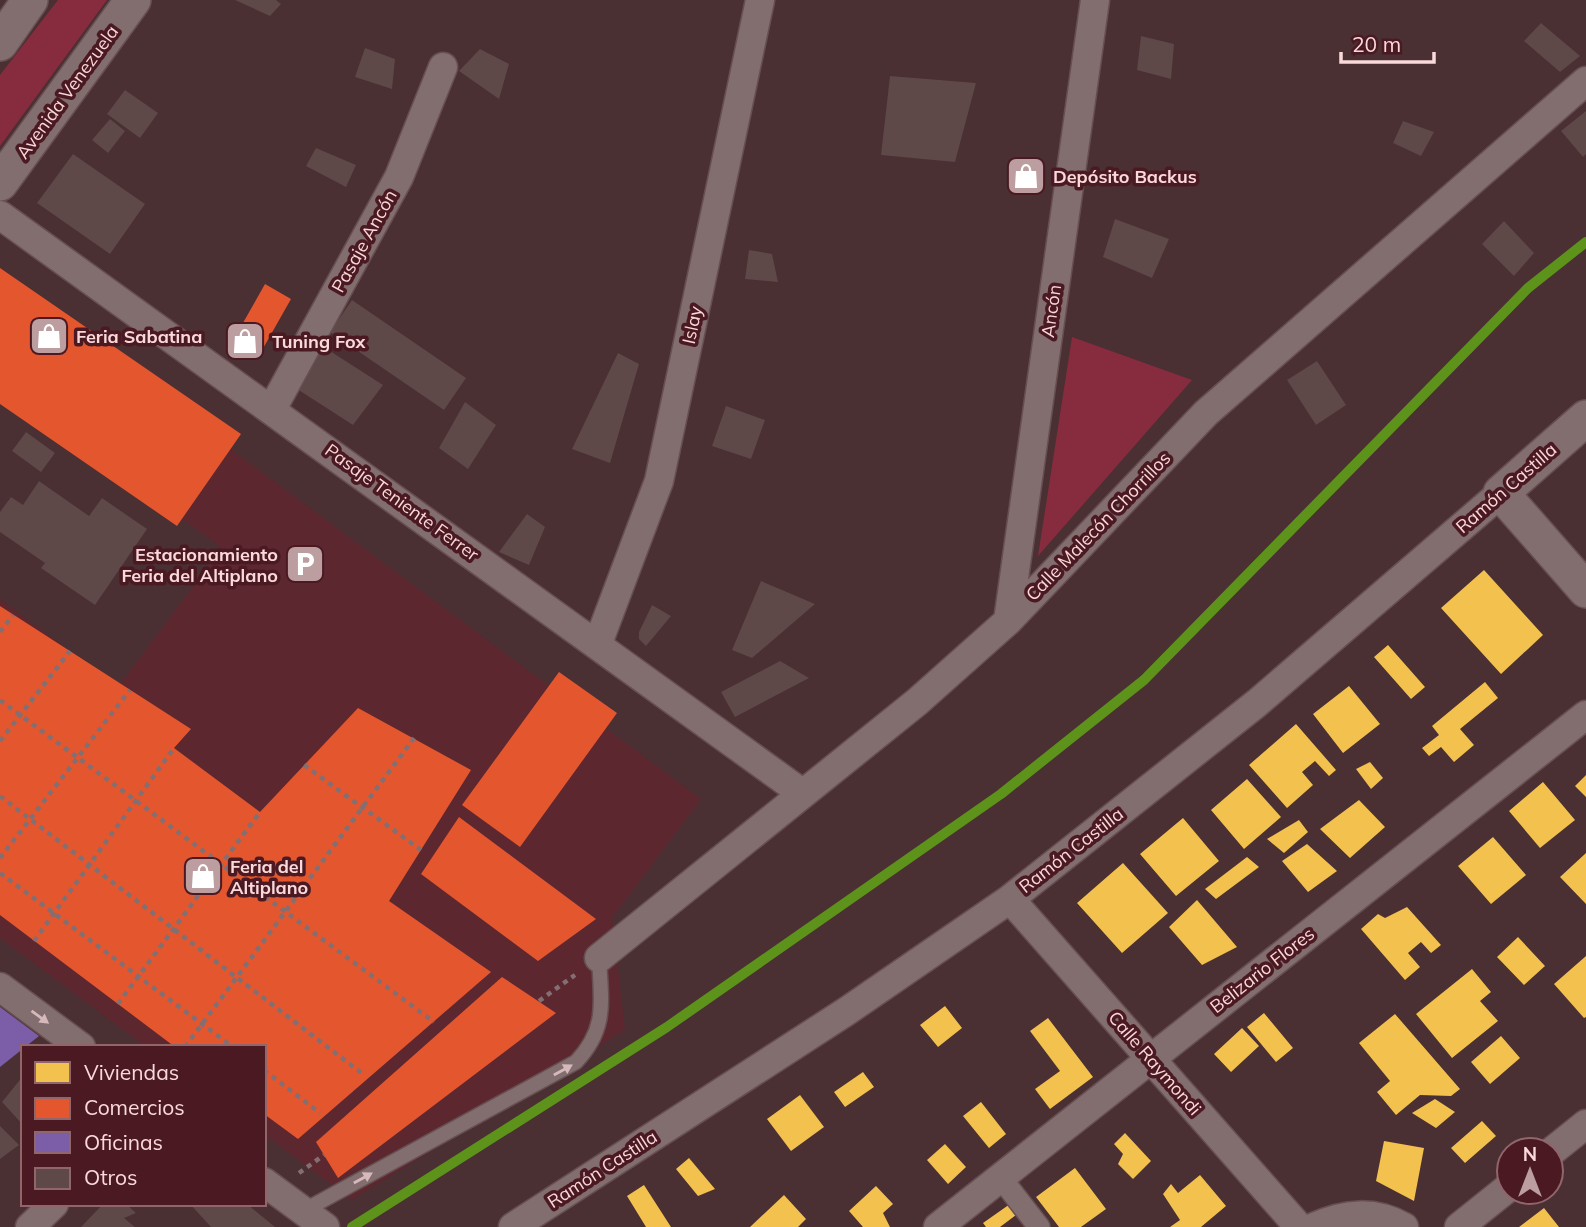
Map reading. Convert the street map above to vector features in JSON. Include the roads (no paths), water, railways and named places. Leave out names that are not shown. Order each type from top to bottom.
[{"type":"street","points":[[0,43],[30,0]]},
{"type":"street","name":"Avenida Venezuela","points":[[0,183],[133,0]]},
{"type":"street","name":"Islay","points":[[598,643],[659,481],[760,0]]},
{"type":"street","name":"Ancón","points":[[1008,621],[1095,0]]},
{"type":"street","name":"Pasaje Ancón","points":[[272,409],[399,177],[443,67]]},
{"type":"street","name":"Calle Malecón Chorrillos","points":[[598,958],[729,856],[802,793],[917,702],[1008,621],[1206,413],[1586,81]]},
{"type":"street","name":"Pasaje Teniente Ferrer","points":[[0,215],[598,643],[802,793]]},
{"type":"street","name":"Ramón Castilla","points":[[513,1227],[846,1011],[1010,899],[1257,702],[1586,418]]},
{"type":"street","points":[[1501,493],[1586,590]]},
{"type":"street","name":"Belizario Flores","points":[[938,1227],[1586,715]]},
{"type":"street","name":"Calle Raymondi","points":[[1010,899],[1299,1227]]},
{"type":"street","points":[[0,987],[78,1045]]},
{"type":"street","points":[[1565,1141],[1586,1124]]},
{"type":"street","points":[[1001,1178],[1040,1227]]},
{"type":"street","points":[[266,1183],[317,1221]]},
{"type":"street","points":[[1460,1227],[1495,1198]]},
{"type":"street","points":[[30,1227],[52,1206]]},
{"type":"street","points":[[1314,1227],[1337,1217],[1363,1214],[1389,1219],[1404,1227]]},
{"type":"lane","points":[[317,1221],[576,1062],[590,1048],[598,1030],[602,1011],[598,958]]},
{"type":"waterway","points":[[352,1227],[667,1027],[1001,794],[1144,680],[1528,288],[1586,242]]},
{"type":"place","name":"Depósito Backus","points":[[1026,176]]},
{"type":"place","name":"Feria Sabatina","points":[[49,336]]},
{"type":"place","name":"Tuning Fox","points":[[245,341]]},
{"type":"place","name":"Estacionamiento Feria del Altiplano","points":[[305,564]]},
{"type":"place","name":"Feria del Altiplano","points":[[203,876]]}]
